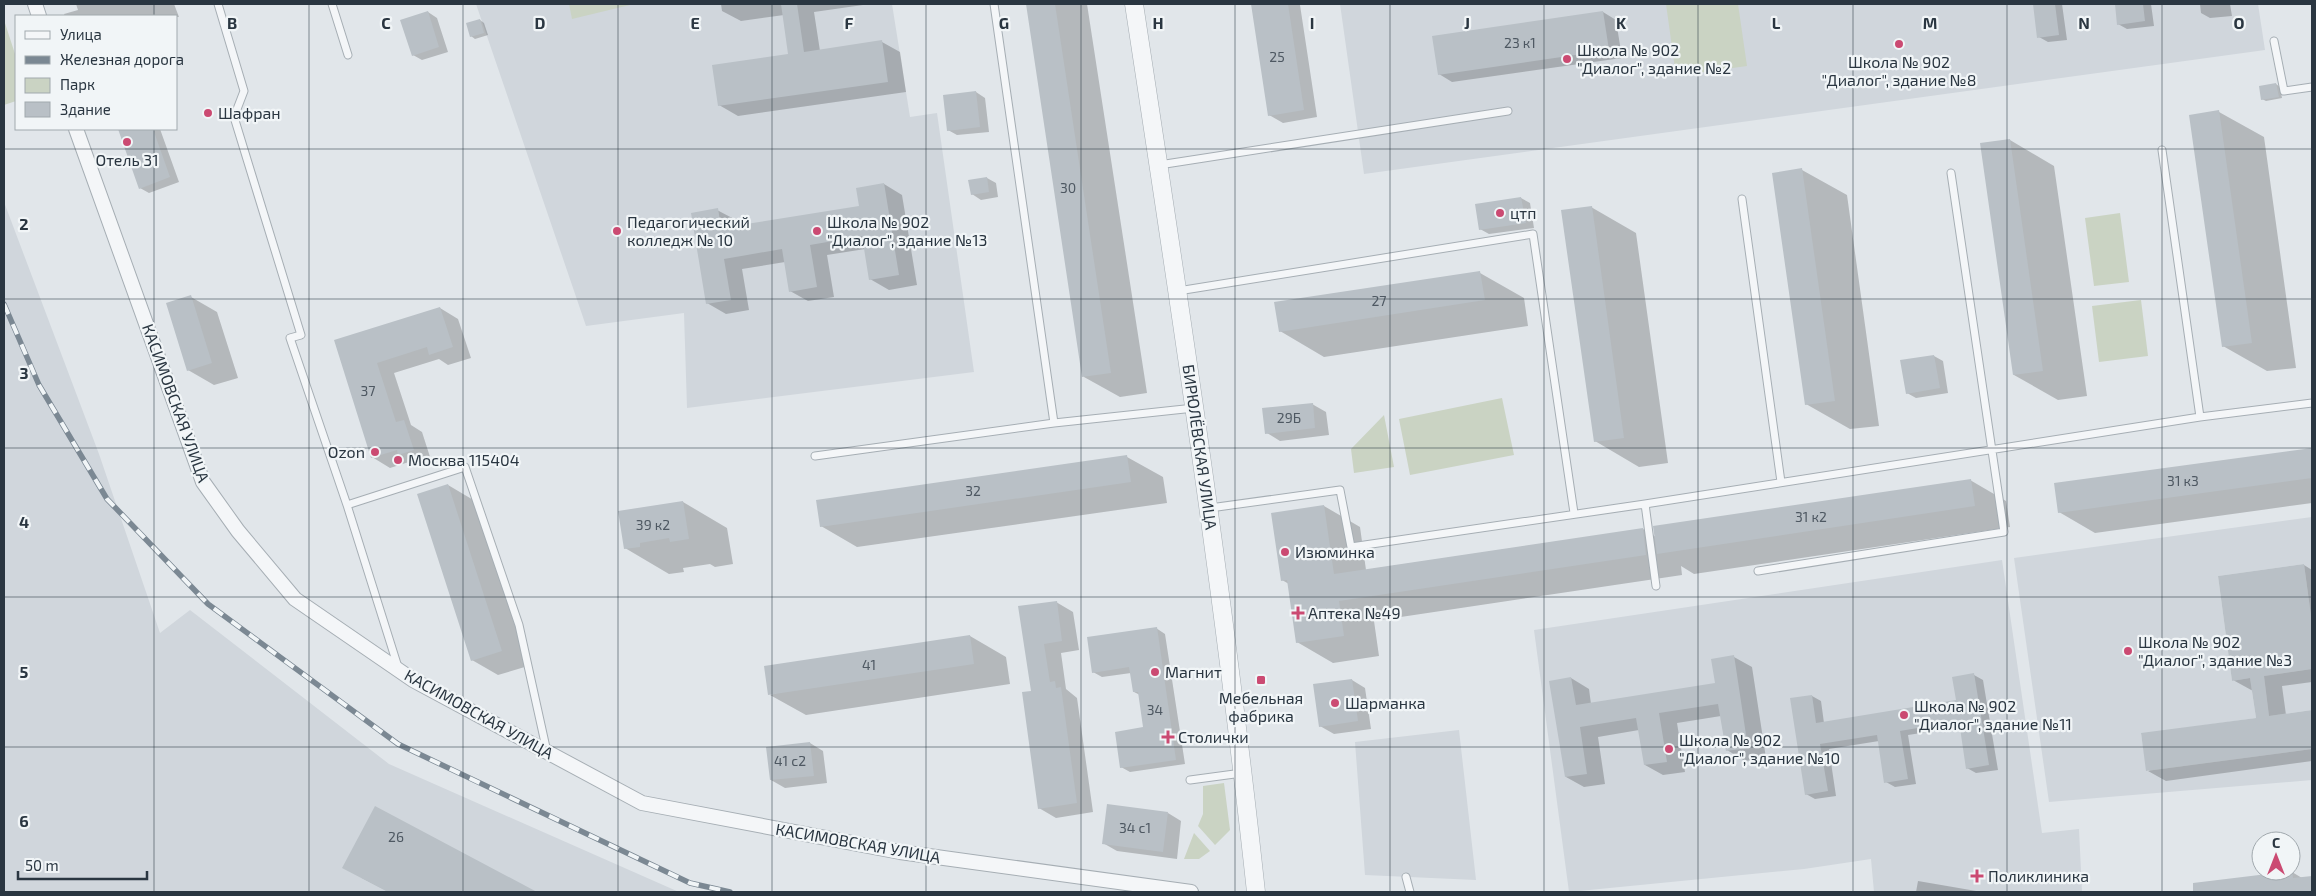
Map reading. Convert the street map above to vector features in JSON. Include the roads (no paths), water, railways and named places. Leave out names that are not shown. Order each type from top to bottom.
[{"type":"street","name":"БИРЮЛЁВСКАЯ УЛИЦА","points":[[1134,4],[1209,508],[1243,773],[1256,892]]},
{"type":"street","name":"КАСИМОВСКАЯ УЛИЦА","points":[[76,130],[203,482],[238,531],[295,599],[399,670],[642,804],[900,852],[1191,892]]},
{"type":"lane","points":[[218,4],[244,91],[234,117],[301,335],[290,338],[347,505],[399,670]]},
{"type":"lane","points":[[332,4],[348,55]]},
{"type":"lane","points":[[994,4],[1054,424]]},
{"type":"lane","points":[[2274,41],[2284,91],[2312,87]]},
{"type":"lane","points":[[1159,165],[1508,112]]},
{"type":"lane","points":[[2162,150],[2200,418]]},
{"type":"lane","points":[[1758,571],[2004,532],[1950,173]]},
{"type":"lane","points":[[1742,199],[1781,482]]},
{"type":"lane","points":[[1178,291],[1532,234],[1574,513]]},
{"type":"lane","points":[[1209,508],[1340,490],[1351,547],[1645,504],[2200,418],[2312,403]]},
{"type":"lane","points":[[815,456],[1054,424],[1194,408]]},
{"type":"lane","points":[[347,505],[465,467],[518,625],[547,752]]},
{"type":"lane","points":[[1645,504],[1656,586]]},
{"type":"lane","points":[[1190,780],[1243,773]]},
{"type":"lane","points":[[1406,877],[1410,892]]},
{"type":"railway","points":[[4,304],[39,385],[107,499],[208,604],[398,744],[690,883],[730,892]]},
{"type":"place","name":"Школа № 902 \"Диалог\", здание №8","points":[[1899,44]]},
{"type":"place","name":"Школа № 902 \"Диалог\", здание №2","points":[[1567,59]]},
{"type":"place","name":"Шафран","points":[[208,113]]},
{"type":"place","name":"Отель 31","points":[[127,142]]},
{"type":"place","name":"цтп","points":[[1500,213]]},
{"type":"place","name":"Педагогический колледж № 10","points":[[617,231]]},
{"type":"place","name":"Школа № 902 \"Диалог\", здание №13","points":[[817,231]]},
{"type":"place","name":"Ozon","points":[[375,452]]},
{"type":"place","name":"Москва 115404","points":[[398,460]]},
{"type":"place","name":"Изюминка","points":[[1285,552]]},
{"type":"place","name":"Аптека №49","points":[[1298,613]]},
{"type":"place","name":"Школа № 902 \"Диалог\", здание №3","points":[[2128,651]]},
{"type":"place","name":"Магнит","points":[[1155,672]]},
{"type":"place","name":"Мебельная фабрика","points":[[1261,680]]},
{"type":"place","name":"Шарманка","points":[[1335,703]]},
{"type":"place","name":"Школа № 902 \"Диалог\", здание №11","points":[[1904,715]]},
{"type":"place","name":"Столички","points":[[1168,737]]},
{"type":"place","name":"Школа № 902 \"Диалог\", здание №10","points":[[1669,749]]},
{"type":"place","name":"Поликлиника","points":[[1977,876]]}]
